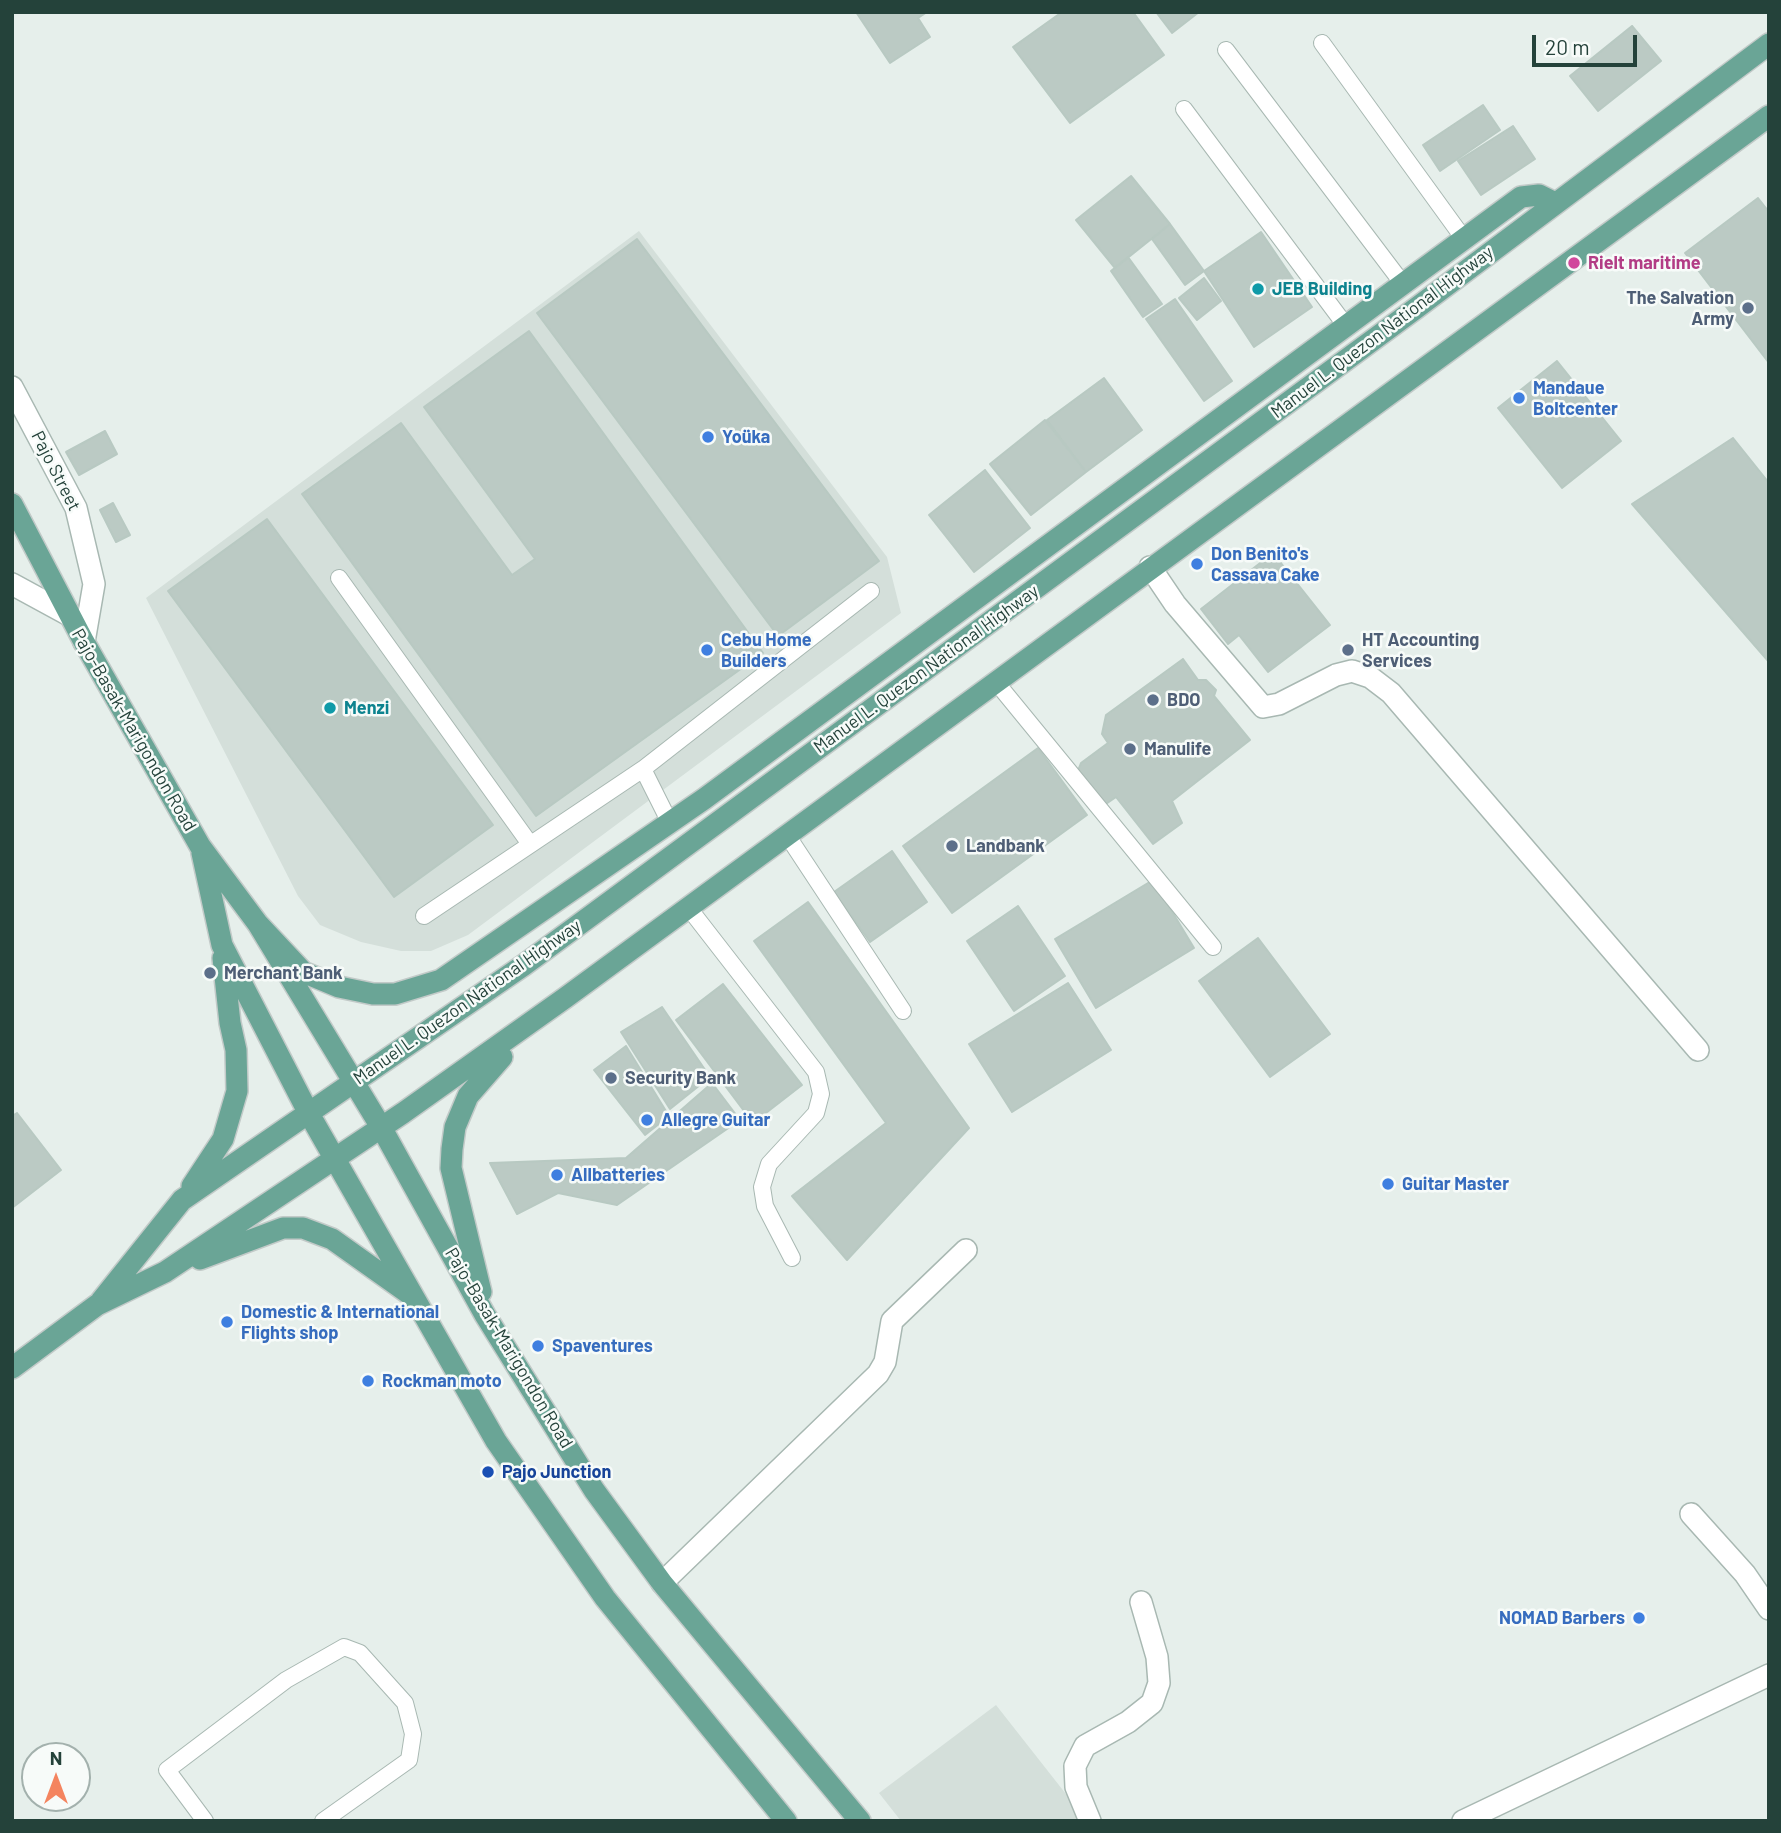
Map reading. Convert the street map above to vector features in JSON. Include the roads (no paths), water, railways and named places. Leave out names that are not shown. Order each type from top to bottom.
[{"type":"main road","name":"Manuel L. Quezon National Highway","points":[[97,1305],[182,1200],[524,965],[1769,44]]},
{"type":"main road","name":"Manuel L. Quezon National Highway","points":[[12,1368],[97,1305],[165,1272],[381,1127],[565,998],[1769,116]]},
{"type":"main road","points":[[258,924],[303,972],[325,982],[373,994],[406,993],[451,974],[670,823],[1521,197],[1539,195],[1555,203]]},
{"type":"main road","name":"Pajo-Basak-Marigondon Road","points":[[12,504],[69,615],[200,846],[258,924],[351,1082],[381,1127],[485,1315],[594,1490],[662,1583],[860,1821]]},
{"type":"main road","name":"Pajo-Basak-Marigondon Road","points":[[200,846],[222,945],[307,1112],[496,1441],[605,1598],[786,1821]]},
{"type":"main road","points":[[182,1200],[223,1139],[237,1091],[236,1050],[230,1023],[222,945]]},
{"type":"main road","points":[[485,1315],[451,1168],[455,1127],[475,1084],[565,998]]},
{"type":"main road","points":[[165,1272],[269,1232],[296,1227],[332,1239],[416,1298]]},
{"type":"street","name":"Pajo Street","points":[[12,387],[76,508],[94,584],[84,642]]},
{"type":"street","points":[[1150,567],[1175,604],[1263,707],[1279,704],[1336,675],[1352,671],[1370,677],[1391,693],[1698,1050]]},
{"type":"street","points":[[12,584],[69,615]]},
{"type":"street","points":[[662,1583],[878,1374],[885,1362],[892,1321],[965,1250]]},
{"type":"street","points":[[1691,1514],[1745,1574],[1769,1609]]},
{"type":"street","points":[[1090,1821],[1076,1787],[1075,1766],[1084,1746],[1128,1722],[1152,1703],[1159,1683],[1157,1657],[1141,1602]]},
{"type":"street","points":[[1463,1821],[1769,1675]]},
{"type":"lane","points":[[1322,43],[1464,239]]},
{"type":"lane","points":[[1226,50],[1403,284]]},
{"type":"lane","points":[[1184,109],[1346,326]]},
{"type":"lane","points":[[339,578],[530,844]]},
{"type":"lane","points":[[424,916],[643,769],[871,591]]},
{"type":"lane","points":[[996,682],[1213,947]]},
{"type":"lane","points":[[643,769],[670,823]]},
{"type":"lane","points":[[787,835],[903,1011]]},
{"type":"lane","points":[[688,907],[816,1072],[821,1094],[816,1113],[769,1164],[762,1187],[765,1206],[792,1258]]},
{"type":"lane","points":[[205,1821],[167,1770],[286,1680],[344,1647],[360,1653],[405,1703],[413,1734],[409,1760],[323,1821]]},
{"type":"place","name":"Rielt maritime","points":[[1574,263]]},
{"type":"place","name":"JEB Building","points":[[1258,289]]},
{"type":"place","name":"The Salvation Army","points":[[1748,308]]},
{"type":"place","name":"Mandaue Boltcenter","points":[[1519,398]]},
{"type":"place","name":"Yoüka","points":[[708,437]]},
{"type":"place","name":"Don Benito's Cassava Cake","points":[[1197,564]]},
{"type":"place","name":"Cebu Home Builders","points":[[707,650]]},
{"type":"place","name":"HT Accounting Services","points":[[1348,650]]},
{"type":"place","name":"BDO","points":[[1153,700]]},
{"type":"place","name":"Menzi","points":[[330,708]]},
{"type":"place","name":"Manulife","points":[[1130,749]]},
{"type":"place","name":"Landbank","points":[[952,846]]},
{"type":"place","name":"Merchant Bank","points":[[210,973]]},
{"type":"place","name":"Security Bank","points":[[611,1078]]},
{"type":"place","name":"Allegre Guitar","points":[[647,1120]]},
{"type":"place","name":"Allbatteries","points":[[557,1175]]},
{"type":"place","name":"Guitar Master","points":[[1388,1184]]},
{"type":"place","name":"Domestic & International Flights shop","points":[[227,1322]]},
{"type":"place","name":"Spaventures","points":[[538,1346]]},
{"type":"place","name":"Rockman moto","points":[[368,1381]]},
{"type":"place","name":"Pajo Junction","points":[[488,1472]]},
{"type":"place","name":"NOMAD Barbers","points":[[1639,1618]]}]
